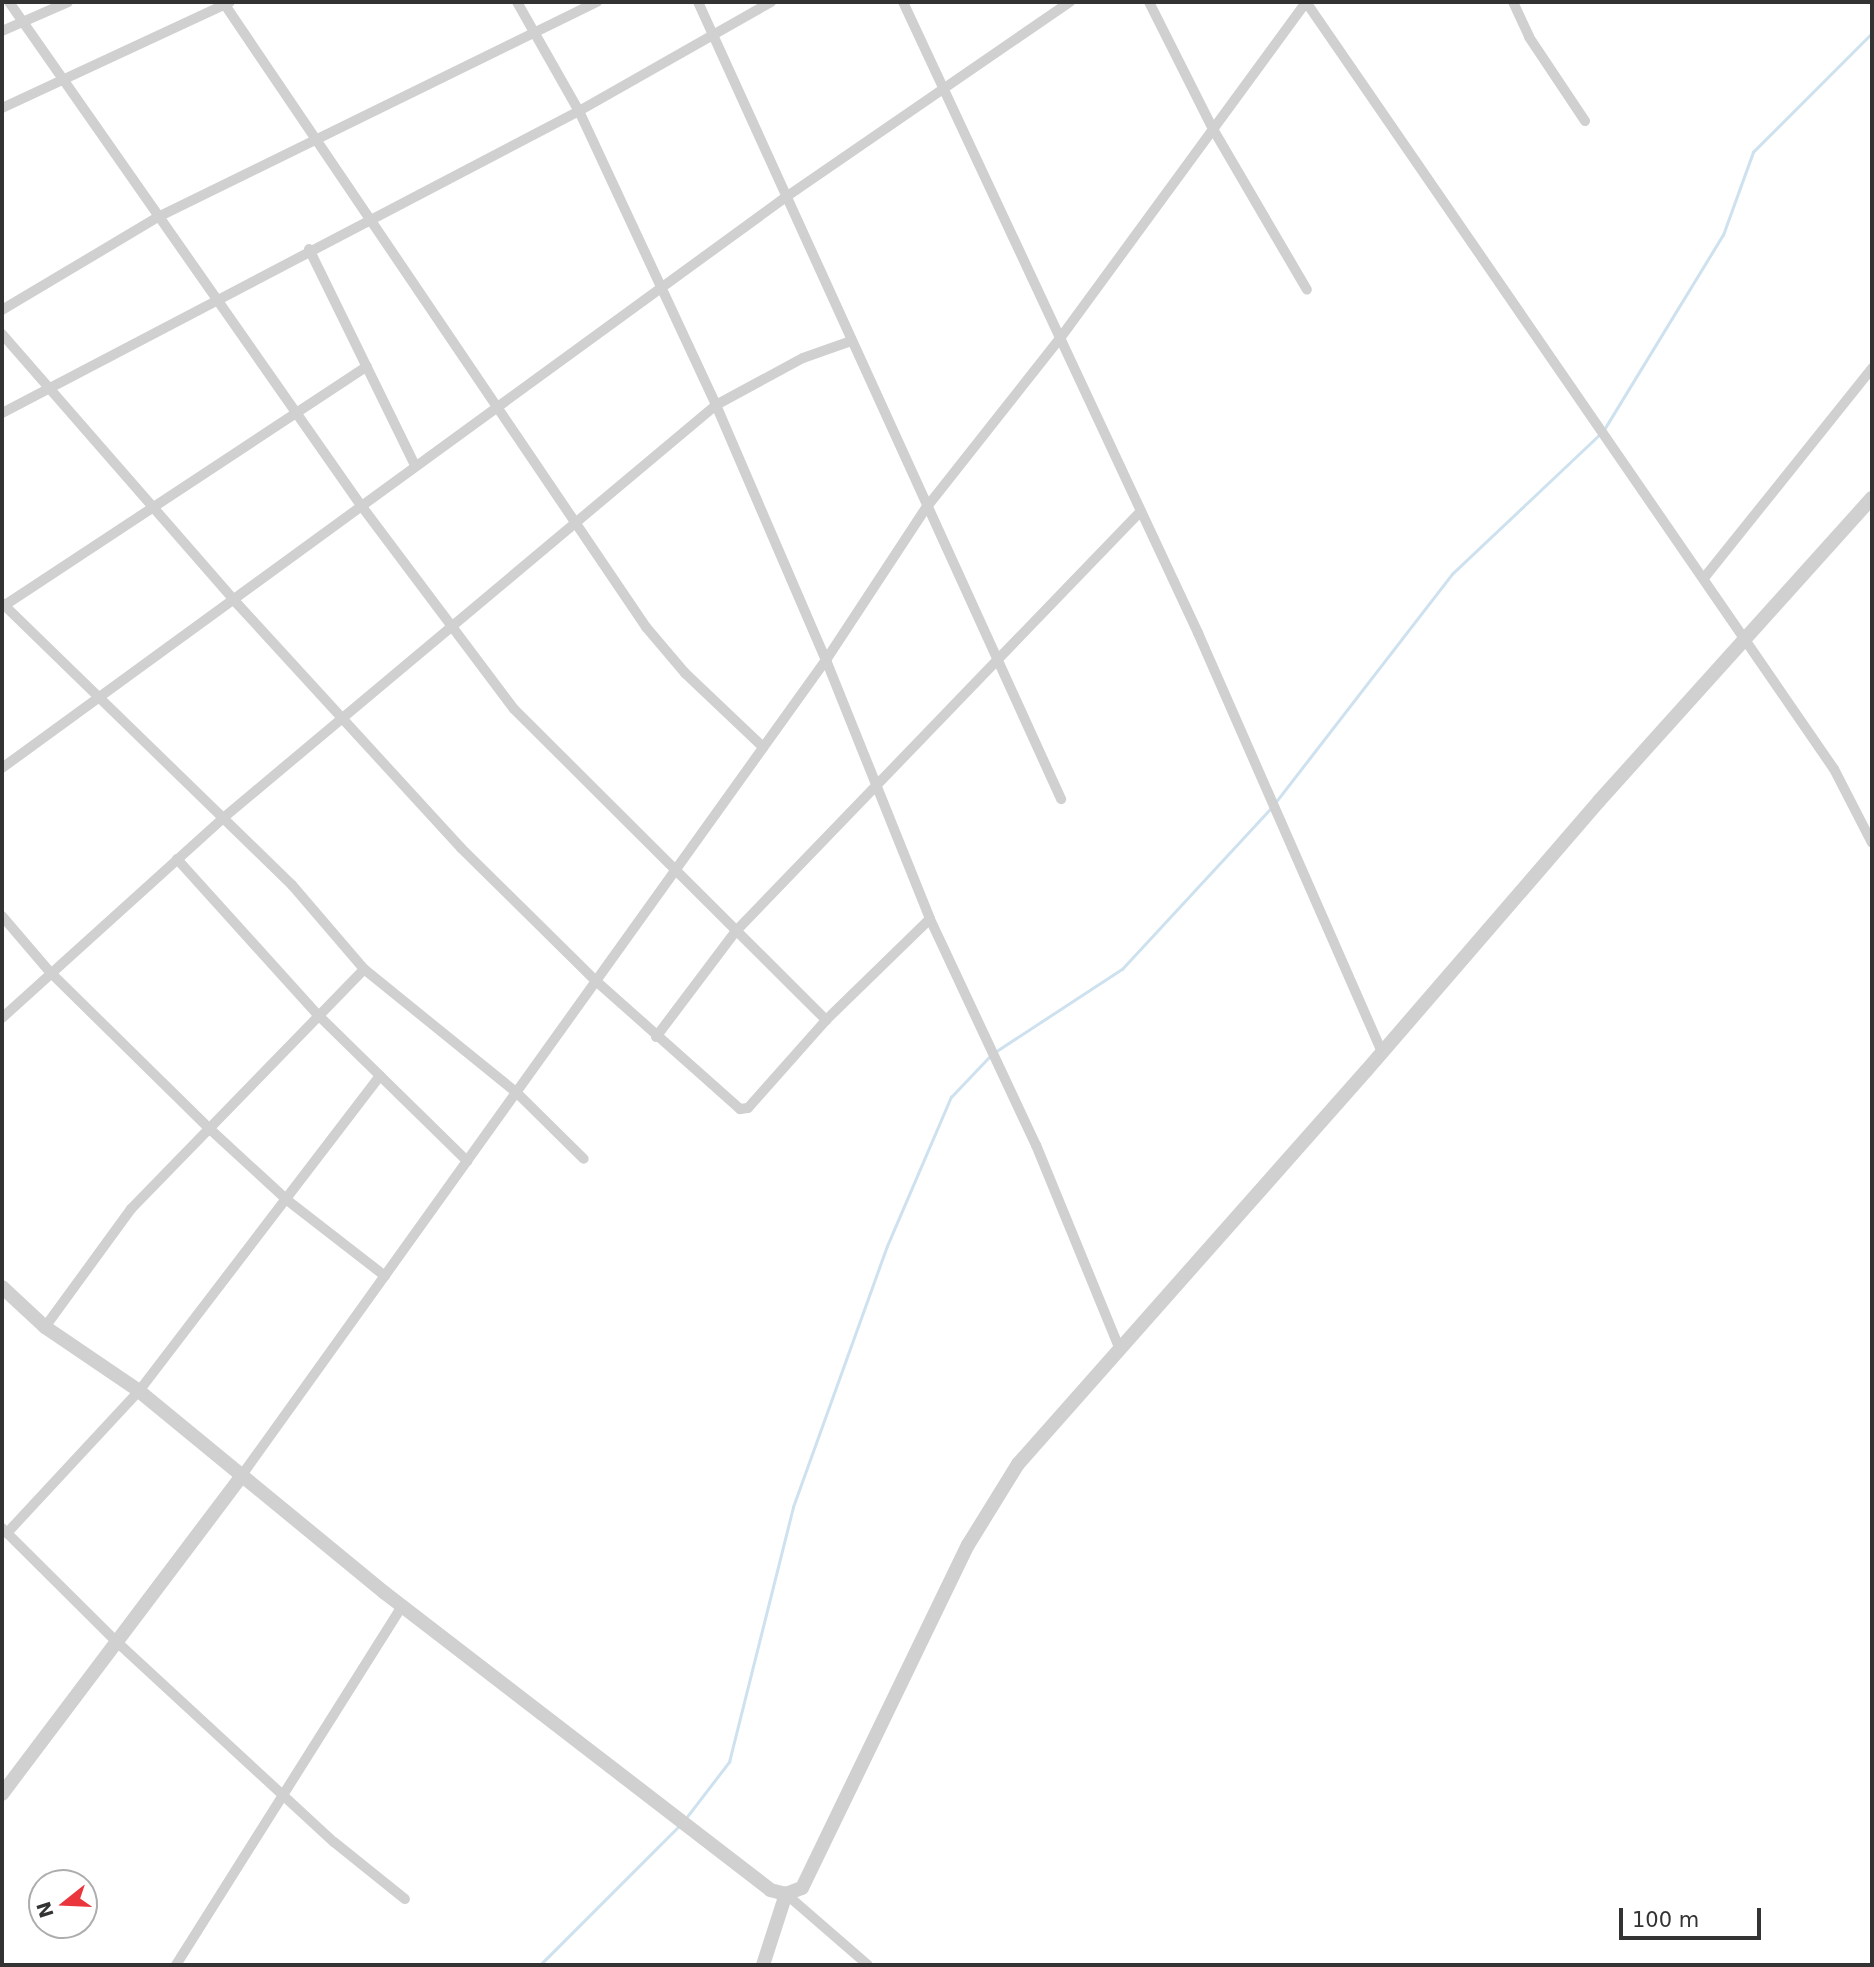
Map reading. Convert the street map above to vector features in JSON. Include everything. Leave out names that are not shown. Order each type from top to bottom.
[{"type":"street","points":[[9,2],[450,630],[514,709],[826,1020]]},
{"type":"street","points":[[2,32],[68,2]]},
{"type":"street","points":[[517,2],[579,111],[716,405],[826,660],[930,919],[1036,1145],[1120,1350]]},
{"type":"street","points":[[2,310],[158,217],[313,137],[597,2]]},
{"type":"street","points":[[698,2],[926,508],[997,655],[1061,799]]},
{"type":"street","points":[[2,413],[215,298],[579,111],[712,33],[771,2]]},
{"type":"street","points":[[903,2],[1141,511],[1382,1053]]},
{"type":"street","points":[[2,768],[786,197],[1070,2]]},
{"type":"street","points":[[1149,2],[1213,129],[1307,290]]},
{"type":"street","points":[[2,1794],[242,1475],[826,660],[926,508],[1061,337],[1306,2],[1834,769],[1872,843]]},
{"type":"street","points":[[1513,2],[1529,37],[1585,121]]},
{"type":"street","points":[[2,108],[61,78],[226,3],[494,409],[653,636],[685,673],[764,747]]},
{"type":"street","points":[[309,249],[415,465]]},
{"type":"street","points":[[2,334],[232,598],[461,848],[656,1037],[744,1110],[826,1020],[930,919]]},
{"type":"street","points":[[2,1018],[222,819],[716,405],[803,358],[850,341]]},
{"type":"street","points":[[367,366],[3,605],[97,699],[292,885],[364,968],[516,1092],[584,1159]]},
{"type":"street","points":[[1704,578],[1872,368]]},
{"type":"street","points":[[786,1894],[802,1888],[968,1545],[1018,1464],[1382,1053],[1744,637],[1872,498]]},
{"type":"street","points":[[656,1037],[736,931],[997,655],[1141,511]]},
{"type":"street","points":[[177,859],[318,1015],[467,1160]]},
{"type":"street","points":[[2,916],[50,972],[212,1131],[287,1200],[384,1276]]},
{"type":"street","points":[[45,1327],[131,1209],[212,1131],[364,968]]},
{"type":"street","points":[[380,1076],[139,1391],[4,1530],[118,1643],[287,1795],[334,1842],[405,1899]]},
{"type":"street","points":[[2,1287],[45,1327],[139,1391],[402,1606],[770,1890],[786,1894],[868,1965]]},
{"type":"street","points":[[177,1965],[287,1795],[402,1606]]},
{"type":"street","points":[[763,1965],[786,1894]]},
{"type":"waterway","points":[[1605,428],[1723,235],[1753,152],[1872,33]]},
{"type":"waterway","points":[[1275,803],[1452,574],[1601,433]]},
{"type":"waterway","points":[[995,1052],[1122,969],[1271,808]]},
{"type":"waterway","points":[[686,1818],[729,1762],[793,1507],[887,1246],[951,1097],[990,1056]]},
{"type":"waterway","points":[[540,1965],[679,1826]]}]
